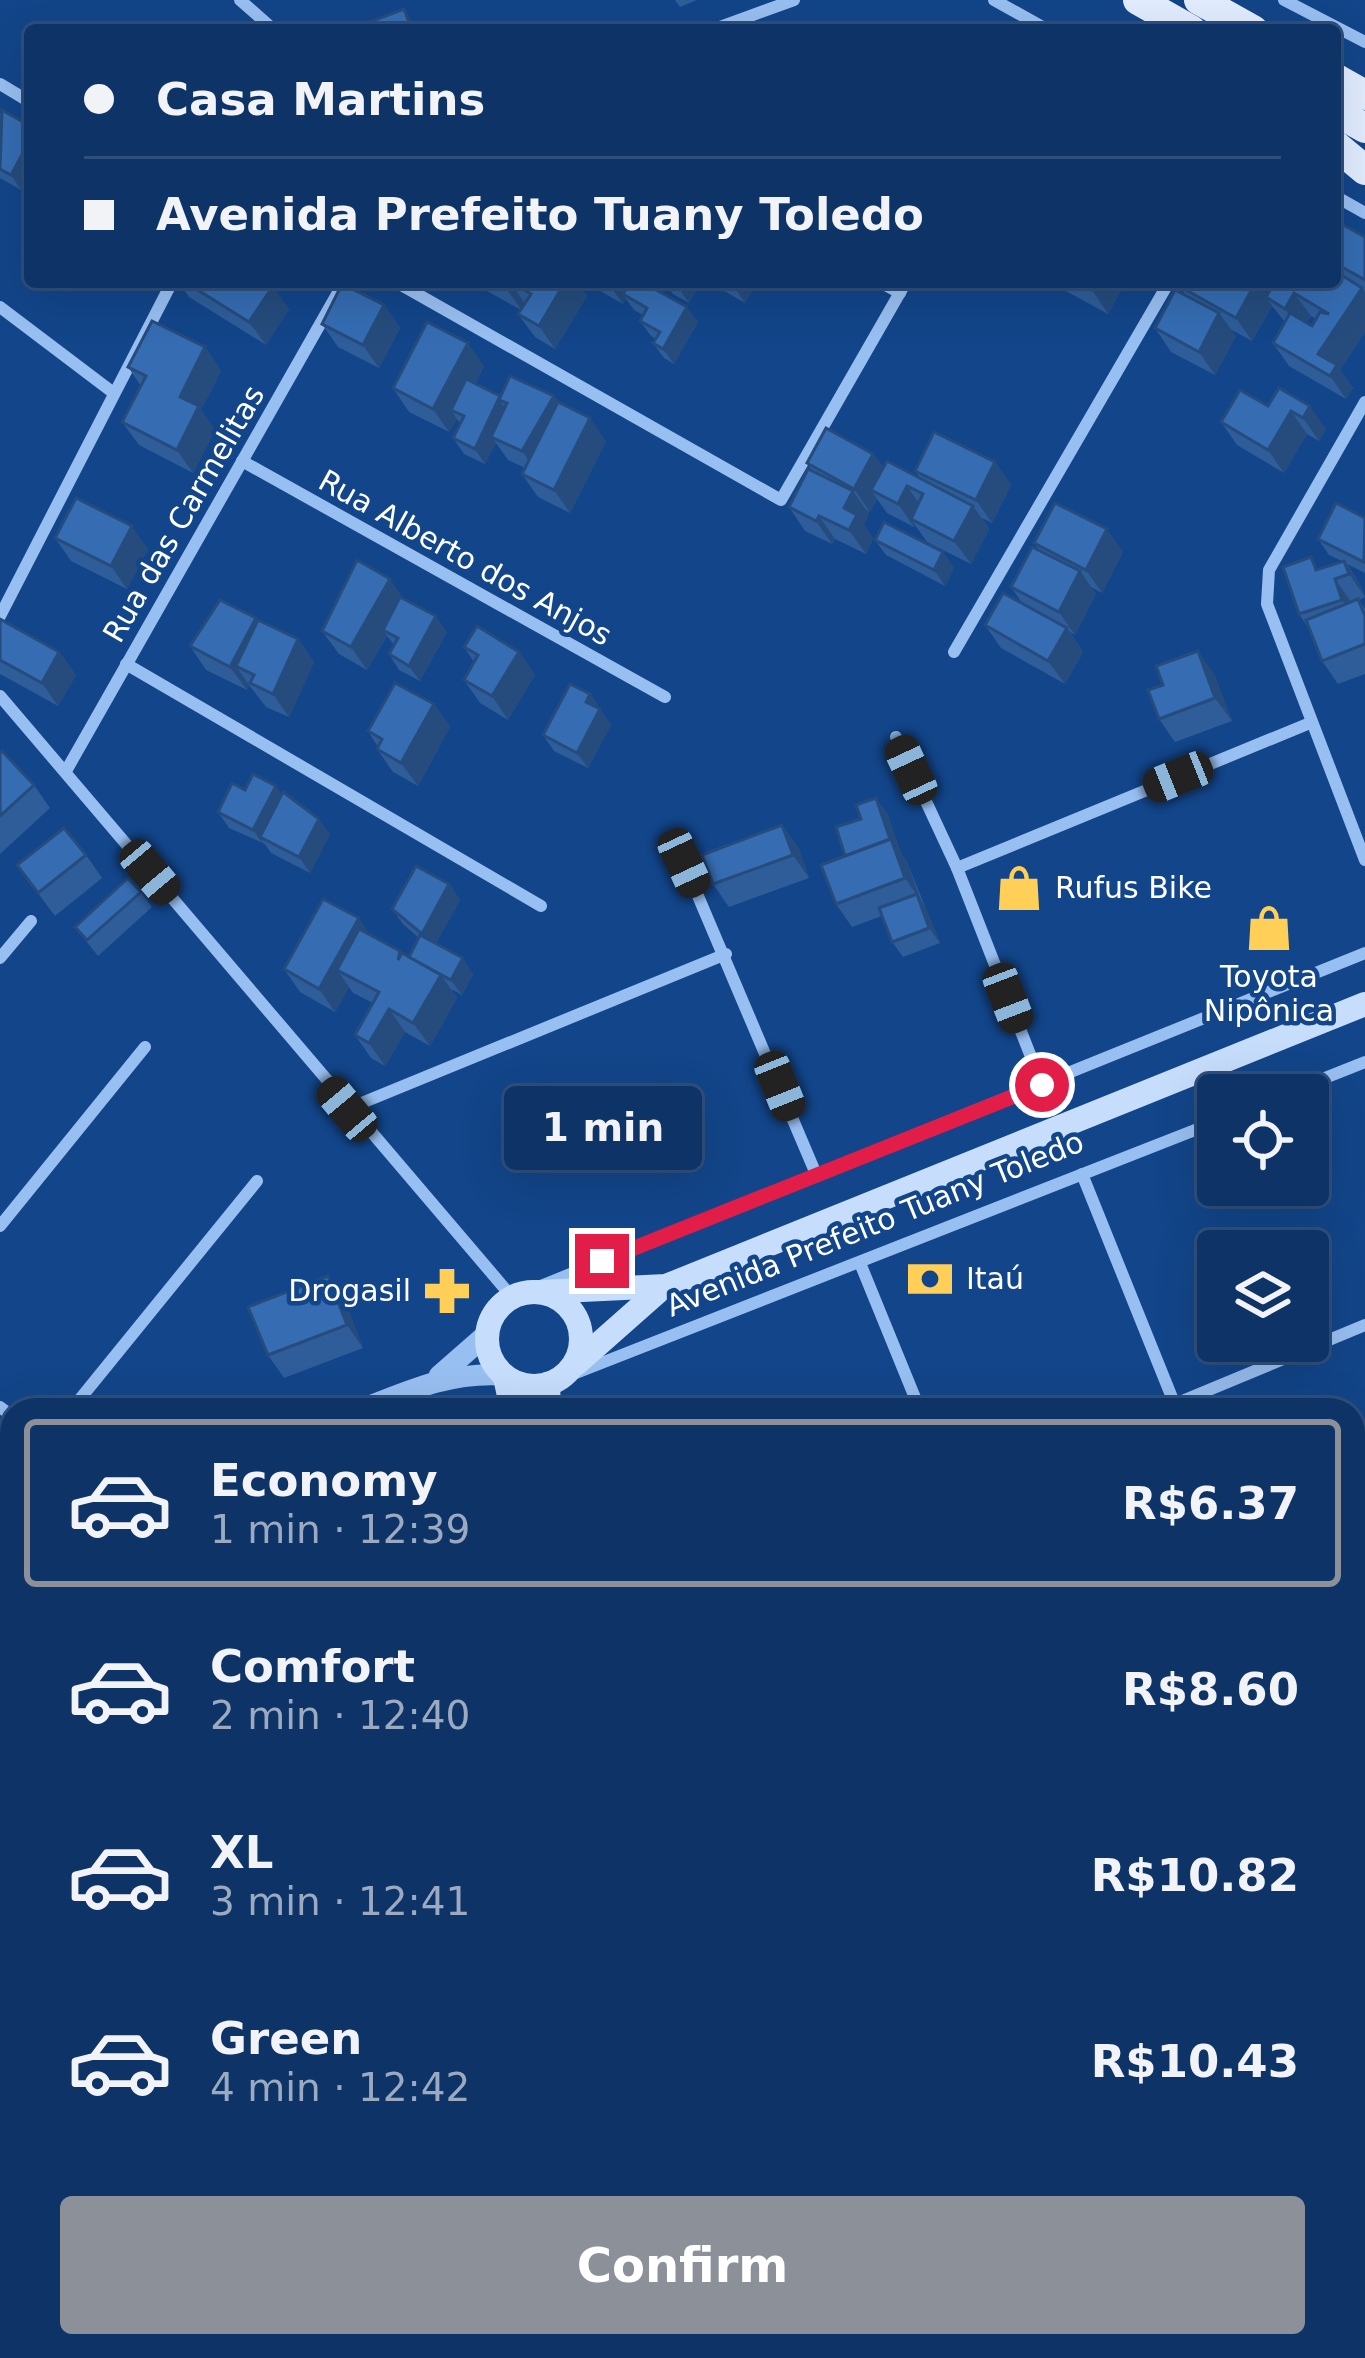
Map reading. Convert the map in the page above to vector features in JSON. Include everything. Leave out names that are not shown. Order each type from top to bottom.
[{"type":"main road","points":[[1138,0],[1180,24]]},
{"type":"main road","points":[[1199,0],[1243,24]]},
{"type":"main road","points":[[1341,151],[1365,170]]},
{"type":"main road","name":"Avenida Prefeito Tuany Toledo","points":[[523,1295],[665,1286],[1365,1004]]},
{"type":"main road","name":"Avenida Prefeito Tuany Toledo","points":[[557,1378],[665,1286]]},
{"type":"main road","points":[[509,1398],[504,1376],[490,1356],[487,1334],[494,1312],[523,1295],[563,1302],[578,1322],[580,1347],[557,1378],[552,1398]]},
{"type":"main road","points":[[504,1376],[526,1386],[557,1378]]},
{"type":"street","points":[[240,0],[267,24]]},
{"type":"street","points":[[728,24],[794,0]]},
{"type":"street","points":[[994,0],[1036,24]]},
{"type":"street","points":[[1284,0],[1330,24]]},
{"type":"street","points":[[2,607],[169,288]]},
{"type":"street","name":"Rua das Carmelitas","points":[[66,771],[341,288]]},
{"type":"street","points":[[407,288],[781,500],[902,288]]},
{"type":"street","points":[[954,652],[1166,288]]},
{"type":"street","points":[[0,308],[111,392]]},
{"type":"street","points":[[1365,403],[1269,570],[1267,604],[1365,860]]},
{"type":"street","name":"Rua Alberto dos Anjos","points":[[242,461],[665,697]]},
{"type":"street","points":[[126,664],[541,906]]},
{"type":"street","points":[[0,696],[347,1109],[523,1295],[1365,952]]},
{"type":"street","points":[[957,868],[1310,723]]},
{"type":"street","points":[[896,737],[957,868],[1042,1085]]},
{"type":"street","points":[[684,863],[816,1174]]},
{"type":"street","points":[[0,958],[31,921]]},
{"type":"street","points":[[347,1109],[726,954]]},
{"type":"street","points":[[0,1226],[145,1047]]},
{"type":"street","points":[[1329,1076],[1365,1062]]},
{"type":"street","name":"Avenida Prefeito Tuany Toledo","points":[[557,1378],[1197,1128]]},
{"type":"street","points":[[1082,1174],[1172,1398]]},
{"type":"street","points":[[81,1398],[256,1181]]},
{"type":"street","points":[[860,1262],[915,1398]]},
{"type":"street","points":[[1197,1398],[1365,1325]]},
{"type":"street","points":[[434,1380],[487,1334]]},
{"type":"street","points":[[390,1398],[434,1380],[469,1373],[504,1376]]},
{"type":"building","points":[[404,9],[410,24],[364,24]]},
{"type":"building","points":[[2,110],[24,123],[24,151],[11,175],[0,169]]},
{"type":"building","points":[[1341,224],[1365,237],[1365,280],[1341,266]]},
{"type":"building","points":[[1341,275],[1362,288],[1318,354],[1337,365],[1330,376],[1273,343],[1290,313],[1312,326],[1320,312],[1329,314],[1294,293],[1285,309],[1266,297],[1271,288],[1341,288]]},
{"type":"building","points":[[195,288],[272,288],[249,322]]},
{"type":"building","points":[[340,288],[350,288],[384,305],[363,345],[322,324]]},
{"type":"building","points":[[520,288],[561,288],[539,326],[518,314],[531,294]]},
{"type":"building","points":[[626,288],[653,288],[687,307],[663,349],[653,343],[660,332],[640,321],[647,308],[623,294]]},
{"type":"building","points":[[1183,288],[1253,288],[1236,318]]},
{"type":"building","points":[[1175,290],[1219,313],[1199,352],[1155,328]]},
{"type":"building","points":[[152,321],[205,347],[180,397],[199,406],[177,450],[122,422],[146,376],[128,367]]},
{"type":"building","points":[[427,322],[468,343],[433,409],[393,388]]},
{"type":"building","points":[[510,376],[554,396],[522,451],[491,437],[507,403],[499,400]]},
{"type":"building","points":[[466,379],[500,396],[475,449],[453,438],[464,416],[451,410]]},
{"type":"building","points":[[1279,388],[1310,406],[1303,418],[1291,411],[1268,450],[1221,422],[1240,390],[1268,406]]},
{"type":"building","points":[[558,402],[590,418],[554,490],[522,474]]},
{"type":"building","points":[[826,428],[873,454],[854,489],[807,463]]},
{"type":"building","points":[[934,432],[995,462],[976,500],[915,471]]},
{"type":"building","points":[[887,461],[973,506],[954,541],[911,519],[923,494],[907,486],[898,504],[871,490]]},
{"type":"building","points":[[808,469],[853,491],[844,508],[857,515],[849,530],[789,507]]},
{"type":"building","points":[[76,498],[132,526],[111,566],[55,538]]},
{"type":"building","points":[[1055,503],[1107,529],[1086,570],[1034,543]]},
{"type":"building","points":[[1336,503],[1365,518],[1364,562],[1318,539]]},
{"type":"building","points":[[884,522],[943,552],[934,570],[875,540]]},
{"type":"building","points":[[1032,547],[1080,571],[1059,612],[1011,587]]},
{"type":"building","points":[[1311,557],[1316,570],[1344,561],[1349,574],[1335,579],[1342,600],[1299,614],[1283,567]]},
{"type":"building","points":[[357,560],[390,579],[351,647],[322,631]]},
{"type":"building","points":[[1003,593],[1067,628],[1048,661],[985,625]]},
{"type":"building","points":[[400,597],[436,616],[409,666],[389,654],[398,638],[383,630]]},
{"type":"building","points":[[1358,599],[1365,616],[1365,644],[1322,661],[1306,620]]},
{"type":"building","points":[[220,600],[256,618],[230,667],[190,646]]},
{"type":"building","points":[[0,619],[59,652],[42,683],[0,660]]},
{"type":"building","points":[[258,620],[298,639],[273,694],[250,683],[254,675],[236,666]]},
{"type":"building","points":[[477,626],[519,652],[492,696],[464,680],[478,655],[464,647]]},
{"type":"building","points":[[1198,651],[1215,698],[1159,719],[1148,690],[1163,685],[1156,666]]},
{"type":"building","points":[[395,683],[434,704],[401,763],[377,749],[382,739],[368,731]]},
{"type":"building","points":[[570,684],[590,694],[586,702],[600,709],[577,753],[543,735]]},
{"type":"building","points":[[0,753],[34,785],[0,816]]},
{"type":"building","points":[[253,774],[276,786],[253,830],[218,812],[232,783],[245,790]]},
{"type":"building","points":[[283,792],[319,819],[299,857],[260,837]]},
{"type":"building","points":[[876,798],[890,839],[845,856],[836,827],[861,819],[856,805]]},
{"type":"building","points":[[782,825],[793,855],[713,884],[702,855]]},
{"type":"building","points":[[64,828],[86,855],[38,893],[17,865]]},
{"type":"building","points":[[891,839],[905,878],[836,904],[821,865]]},
{"type":"building","points":[[416,866],[449,884],[422,934],[392,909]]},
{"type":"building","points":[[128,878],[141,892],[87,940],[75,927]]},
{"type":"building","points":[[917,894],[929,928],[892,942],[879,908]]},
{"type":"building","points":[[323,899],[359,918],[319,989],[284,969]]},
{"type":"building","points":[[359,929],[400,951],[398,960],[402,953],[441,975],[413,1023],[389,1009],[369,1043],[355,1035],[379,992],[337,970]]},
{"type":"building","points":[[420,935],[463,958],[451,980],[409,957]]},
{"type":"building","points":[[328,1276],[347,1325],[268,1355],[248,1307]]},
{"type":"place","name":"Rufus Bike","points":[[1019,888]]},
{"type":"place","name":"Toyota Nipônica","points":[[1269,928]]},
{"type":"place","name":"Itaú","points":[[930,1279]]},
{"type":"place","name":"Drogasil","points":[[447,1291]]},
{"type":"route","points":[[602,1261],[1042,1085]]}]
